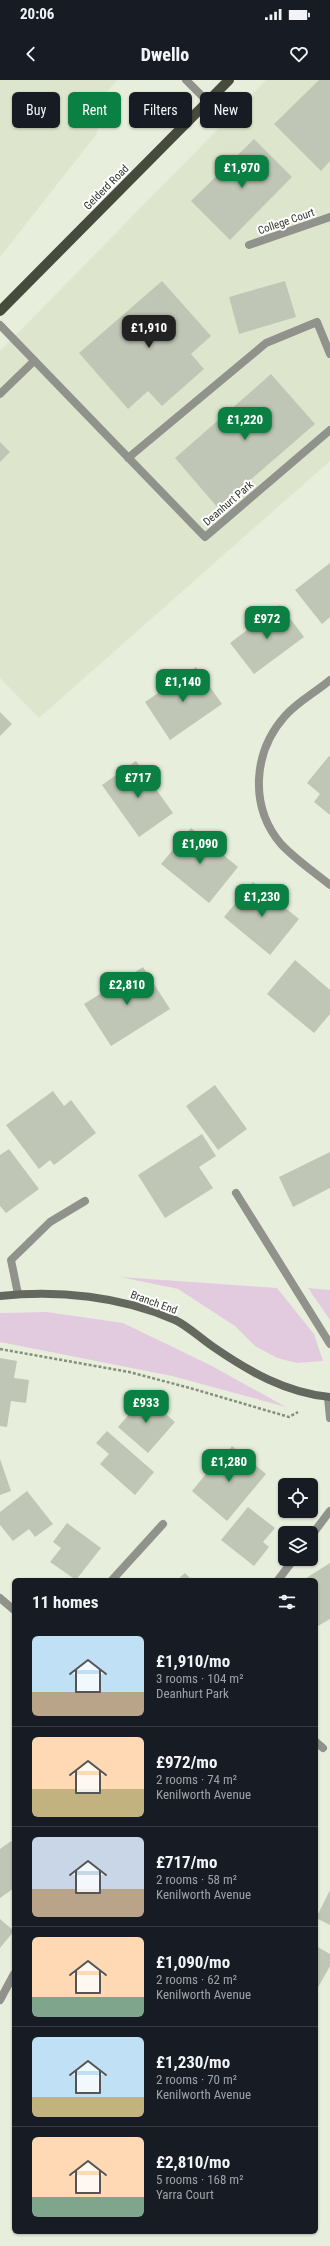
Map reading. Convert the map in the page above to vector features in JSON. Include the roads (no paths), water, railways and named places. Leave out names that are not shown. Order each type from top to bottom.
[{"type":"main road","name":"Gelderd Road","points":[[218,92],[229,80]]},
{"type":"main road","name":"Gelderd Road","points":[[0,311],[200,110]]},
{"type":"main road","name":"Branch End","points":[[0,1296],[18,1294],[68,1294],[129,1305],[176,1320],[239,1365],[285,1388],[329,1397]]},
{"type":"street","points":[[186,80],[200,94]]},
{"type":"street","name":"College Court","points":[[249,245],[330,217]]},
{"type":"street","points":[[128,458],[266,343],[317,322],[330,354]]},
{"type":"street","name":"Deanhurt Park","points":[[0,325],[205,537],[330,430]]},
{"type":"street","points":[[0,394],[34,361]]},
{"type":"street","points":[[330,680],[285,715],[268,738],[259,765],[258,793],[266,820],[282,844],[330,885]]},
{"type":"street","points":[[236,1192],[330,1344]]},
{"type":"street","points":[[18,1294],[11,1260],[50,1222],[86,1200]]},
{"type":"street","points":[[329,1397],[330,1418]]},
{"type":"street","points":[[318,1527],[330,1511]]},
{"type":"street","points":[[114,1578],[163,1524]]},
{"type":"street","points":[[280,1578],[289,1566]]},
{"type":"street","points":[[0,1598],[12,1608]]},
{"type":"street","points":[[318,1744],[323,1748]]},
{"type":"street","points":[[0,2000],[12,1978]]}]
